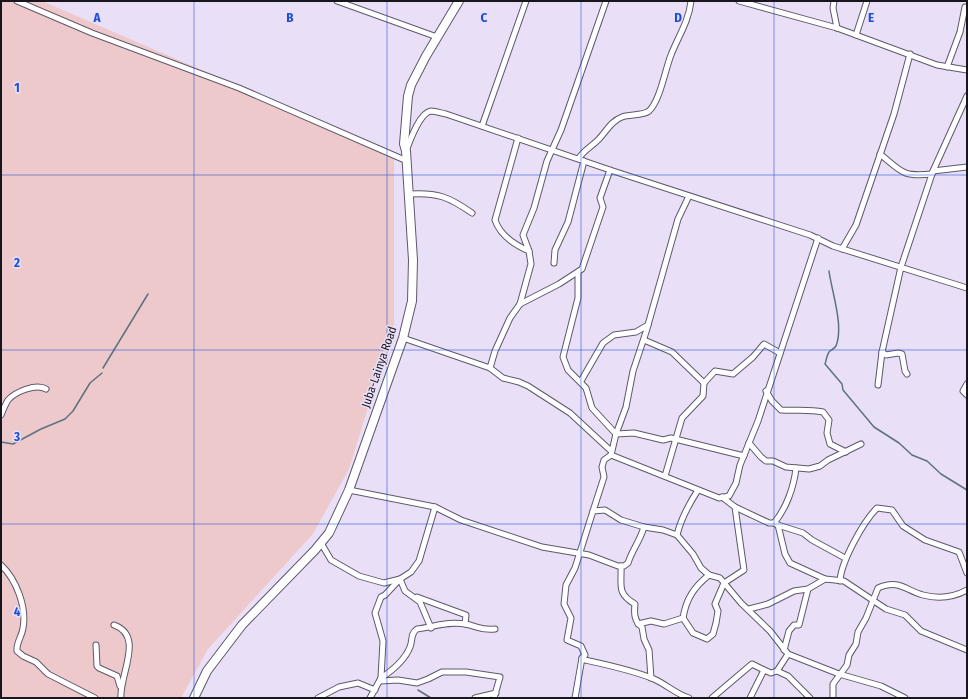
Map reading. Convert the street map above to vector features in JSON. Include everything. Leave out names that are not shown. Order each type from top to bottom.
[{"type":"main road","name":"Juba-Lainya Road","points":[[194,698],[207,671],[242,625],[321,543],[333,525],[349,490],[403,338],[412,301],[413,284],[405,132],[409,92],[419,69],[459,1]]},
{"type":"street","points":[[17,1],[92,33],[253,94],[407,161]]},
{"type":"street","points":[[337,1],[437,37]]},
{"type":"street","points":[[482,126],[526,1]]},
{"type":"street","points":[[490,368],[495,351],[510,318],[520,304],[531,264],[529,251],[523,235],[534,208],[542,174],[550,150],[560,130],[606,1]]},
{"type":"street","points":[[554,263],[555,250],[568,222],[581,160],[585,150],[595,143],[616,120],[630,115],[646,112],[652,106],[662,84],[672,52],[684,27],[691,3],[695,1]]},
{"type":"street","points":[[740,1],[837,28],[910,54],[936,65],[967,70]]},
{"type":"street","points":[[834,1],[833,8],[837,28]]},
{"type":"street","points":[[856,35],[867,1]]},
{"type":"street","points":[[947,67],[960,32],[965,7],[967,8]]},
{"type":"street","points":[[842,249],[853,233],[900,96],[910,54]]},
{"type":"street","points":[[878,385],[882,352],[901,267],[933,172],[967,96]]},
{"type":"street","points":[[406,151],[414,131],[427,112],[431,111],[446,114],[550,150],[818,238],[842,249],[967,288]]},
{"type":"street","points":[[518,138],[495,220],[498,228],[511,241],[529,251]]},
{"type":"street","points":[[880,154],[904,174],[913,176],[967,167]]},
{"type":"street","points":[[520,304],[582,269],[587,260],[592,236],[603,207],[600,198],[610,170]]},
{"type":"street","points":[[409,194],[427,192],[437,195],[457,203],[472,213]]},
{"type":"street","points":[[575,698],[582,658],[585,655],[581,646],[567,640],[571,618],[564,604],[566,585],[575,568],[578,553],[604,477],[602,467],[604,460],[611,453],[616,434],[626,408],[634,371],[678,219],[689,196]]},
{"type":"street","points":[[722,497],[729,496],[732,490],[818,238]]},
{"type":"street","points":[[578,272],[578,298],[563,357],[568,370],[582,381],[586,388],[592,408],[616,434],[634,434],[663,440],[667,438],[676,439],[744,456]]},
{"type":"street","points":[[582,381],[603,343],[614,335],[636,332],[648,324]]},
{"type":"street","points":[[403,338],[490,368],[503,378],[528,386],[570,413],[611,453],[698,490],[722,497],[735,507],[769,523],[803,533],[812,540],[845,558]]},
{"type":"street","points":[[644,340],[672,352],[704,383]]},
{"type":"street","points":[[665,476],[682,418],[703,396],[704,383],[716,371],[733,374],[753,357],[764,344],[780,353]]},
{"type":"street","points":[[882,352],[886,355],[898,353],[902,354],[905,371],[907,374]]},
{"type":"street","points":[[967,384],[963,391],[967,395]]},
{"type":"street","points":[[1,415],[9,399],[17,394],[36,387],[46,389]]},
{"type":"street","points":[[766,392],[781,410],[797,412],[813,410],[823,412],[829,420],[827,433],[830,444],[846,452]]},
{"type":"street","points":[[749,443],[760,457],[796,468],[809,469],[820,466],[828,460],[861,444]]},
{"type":"street","points":[[796,468],[795,478],[776,524],[785,554],[790,563],[825,579],[844,581],[886,609],[904,615],[921,631],[967,650]]},
{"type":"street","points":[[349,490],[435,507],[462,520],[542,547],[589,555],[621,566],[628,563],[630,556],[637,546],[644,527]]},
{"type":"street","points":[[677,535],[688,506],[698,490]]},
{"type":"street","points":[[321,543],[330,560],[359,576],[384,584],[400,579],[411,572],[419,561],[435,507]]},
{"type":"street","points":[[709,575],[698,583],[691,594],[685,606],[683,618],[693,633],[707,639],[713,634],[718,611],[715,604],[724,584],[744,570],[735,507]]},
{"type":"street","points":[[840,580],[840,572],[845,558],[870,516],[877,508],[892,510],[903,526],[925,540],[959,552],[967,573]]},
{"type":"street","points":[[593,511],[605,510],[621,520],[644,527],[663,530],[677,535],[693,554],[701,568],[709,575],[720,578],[724,584],[770,631],[786,652],[839,674],[881,686],[903,698]]},
{"type":"street","points":[[1,565],[17,588],[22,603],[24,626],[17,645],[17,651],[23,656],[36,662],[48,674],[95,698]]},
{"type":"street","points":[[621,566],[620,588],[625,598],[635,604],[634,614],[638,624],[642,627],[644,639],[649,650],[651,678]]},
{"type":"street","points":[[400,579],[405,591],[420,602],[431,628]]},
{"type":"street","points":[[370,698],[380,680],[383,641],[375,613],[381,597],[390,591],[400,579]]},
{"type":"street","points":[[749,609],[768,604],[794,591],[808,589],[825,579]]},
{"type":"street","points":[[834,698],[833,684],[847,665],[878,588],[886,584],[898,584],[923,595],[934,597],[952,596],[967,590]]},
{"type":"street","points":[[777,671],[786,652],[789,632],[794,625],[799,625],[808,589]]},
{"type":"street","points":[[410,595],[466,615],[465,624]]},
{"type":"street","points":[[638,624],[651,621],[664,624],[683,618]]},
{"type":"street","points":[[380,680],[394,669],[404,656],[410,646],[414,632],[417,629],[431,628],[447,624],[465,624],[485,631],[495,629]]},
{"type":"street","points":[[114,626],[122,629],[126,633],[130,653],[120,691]]},
{"type":"street","points":[[96,645],[97,666],[117,676],[120,680],[121,698]]},
{"type":"street","points":[[582,658],[651,678],[670,686],[679,695],[689,698]]},
{"type":"street","points":[[712,698],[752,664],[771,673],[777,671],[788,676],[810,698]]},
{"type":"street","points":[[750,698],[764,670]]},
{"type":"street","points":[[380,680],[398,680],[417,683],[428,680],[442,672],[466,672],[500,677],[495,695],[475,698]]},
{"type":"street","points":[[318,698],[339,687],[358,683],[375,690]]},
{"type":"shaded area","points":[[1,1],[42,1],[394,153],[394,324],[349,469],[313,534],[208,649],[181,698],[1,698]]},
{"type":"waterway","points":[[829,271],[837,309],[839,329],[836,346],[829,352],[825,364],[842,384],[843,390],[874,427],[899,443],[912,455],[927,461],[941,474],[967,490]]},
{"type":"waterway","points":[[103,368],[148,294]]},
{"type":"waterway","points":[[1,442],[13,444],[41,429],[65,419],[73,411],[90,383],[102,373]]},
{"type":"waterway","points":[[418,690],[431,698]]}]
